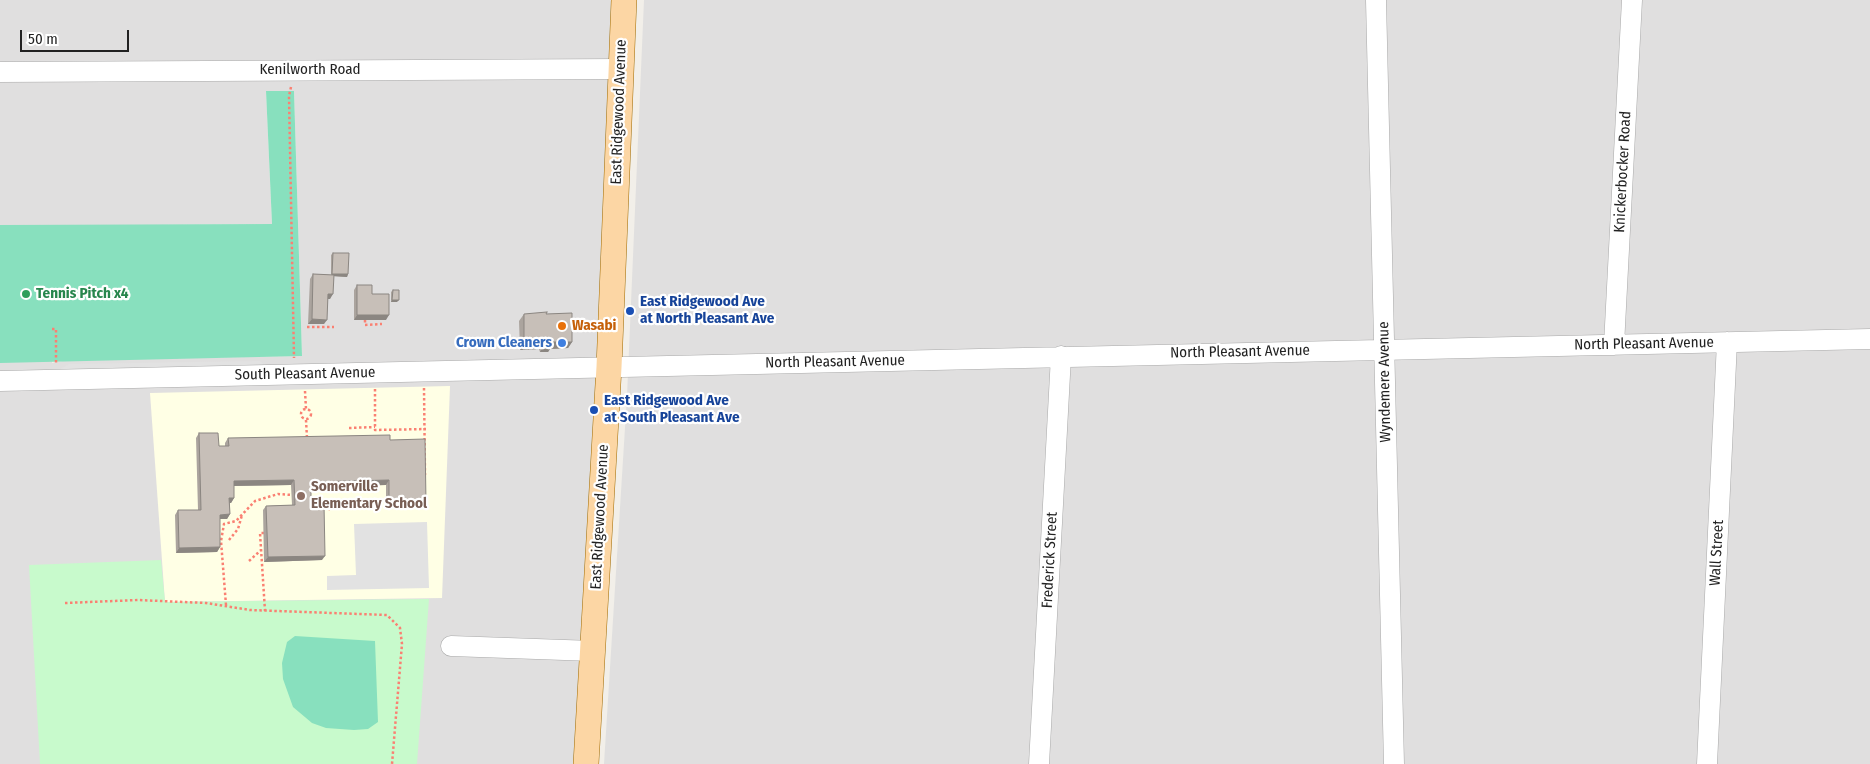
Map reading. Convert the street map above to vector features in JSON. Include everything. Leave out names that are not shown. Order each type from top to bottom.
[{"type":"main road","name":"East Ridgewood Avenue","points":[[586,764],[609,367],[624,0]]},
{"type":"street","name":"Wyndemere Avenue","points":[[1376,0],[1394,764]]},
{"type":"street","name":"Knickerbocker Road","points":[[1614,345],[1632,0]]},
{"type":"street","name":"Kenilworth Road","points":[[0,72],[621,69]]},
{"type":"street","name":"North Pleasant Avenue","points":[[609,367],[1870,340]]},
{"type":"street","name":"Wall Street","points":[[1707,764],[1727,342]]},
{"type":"street","name":"Frederick Street","points":[[1039,764],[1061,356]]},
{"type":"street","name":"South Pleasant Avenue","points":[[0,381],[609,367]]},
{"type":"street","points":[[451,646],[593,651]]},
{"type":"path","points":[[291,86],[289,96],[294,360]]},
{"type":"path","points":[[365,320],[365,325],[382,324]]},
{"type":"path","points":[[307,327],[334,327]]},
{"type":"path","points":[[52,328],[56,329],[56,365]]},
{"type":"path","points":[[424,386],[426,429],[424,478]]},
{"type":"path","points":[[375,388],[375,430],[426,429]]},
{"type":"path","points":[[305,390],[306,409],[311,414],[306,420],[307,441]]},
{"type":"path","points":[[306,409],[300,413],[302,418],[306,420]]},
{"type":"path","points":[[349,428],[375,427]]},
{"type":"path","points":[[226,605],[221,564],[222,528],[224,524],[236,521],[255,501],[267,499],[278,494],[292,495]]},
{"type":"path","points":[[308,496],[326,504],[330,510]]},
{"type":"path","points":[[229,540],[238,529],[242,514]]},
{"type":"path","points":[[264,533],[260,533],[265,611]]},
{"type":"path","points":[[249,561],[261,550]]},
{"type":"path","points":[[65,603],[138,600],[226,605],[265,611],[387,615],[398,624],[402,644],[392,764]]},
{"type":"shaded area","points":[[0,0],[624,0],[586,764],[0,764]],"holes":[[[266,91],[294,91],[302,356],[68,360],[52,363],[52,226],[272,224]]]},
{"type":"shaded area","points":[[644,0],[1870,0],[1870,764],[604,764],[627,396]]},
{"type":"shaded area","points":[[260,361],[265,365],[59,370],[69,364]]},
{"type":"shaded area","name":"Somerville Elementary School","points":[[450,386],[442,598],[165,602],[150,393]]},
{"type":"shaded area","points":[[427,522],[429,588],[327,590],[327,576],[356,575],[354,524]]},
{"type":"green space","points":[[266,91],[294,91],[302,356],[0,363],[0,225],[272,224]]},
{"type":"green space","points":[[161,560],[165,602],[429,599],[417,764],[40,764],[29,565]]},
{"type":"green space","points":[[295,636],[375,641],[378,722],[368,729],[326,728],[312,723],[293,707],[283,679],[282,663],[287,642]]},
{"type":"building","points":[[333,253],[349,253],[348,274],[332,274]]},
{"type":"building","points":[[313,274],[334,275],[333,294],[328,294],[327,320],[312,319]]},
{"type":"building","points":[[357,285],[372,285],[372,294],[389,294],[389,315],[357,315]]},
{"type":"building","points":[[393,290],[399,290],[399,300],[392,300]]},
{"type":"building","points":[[547,312],[546,314],[572,313],[572,342],[553,342],[553,345],[544,345],[544,342],[524,343],[524,314]]},
{"type":"building","points":[[199,433],[218,433],[219,446],[229,446],[228,438],[390,435],[390,440],[425,439],[426,503],[389,503],[389,480],[311,482],[311,504],[324,504],[325,556],[268,557],[266,506],[295,505],[294,480],[234,481],[234,498],[229,498],[230,514],[220,515],[220,547],[179,548],[178,510],[201,510]]},
{"type":"place","name":"Tennis Pitch x4","points":[[26,294]]},
{"type":"place","name":"East Ridgewood Ave at North Pleasant Ave","points":[[630,311]]},
{"type":"place","name":"Wasabi","points":[[562,326]]},
{"type":"place","name":"Crown Cleaners","points":[[562,343]]},
{"type":"place","name":"East Ridgewood Ave at South Pleasant Ave","points":[[594,410]]},
{"type":"place","name":"Somerville Elementary School","points":[[301,496]]}]
